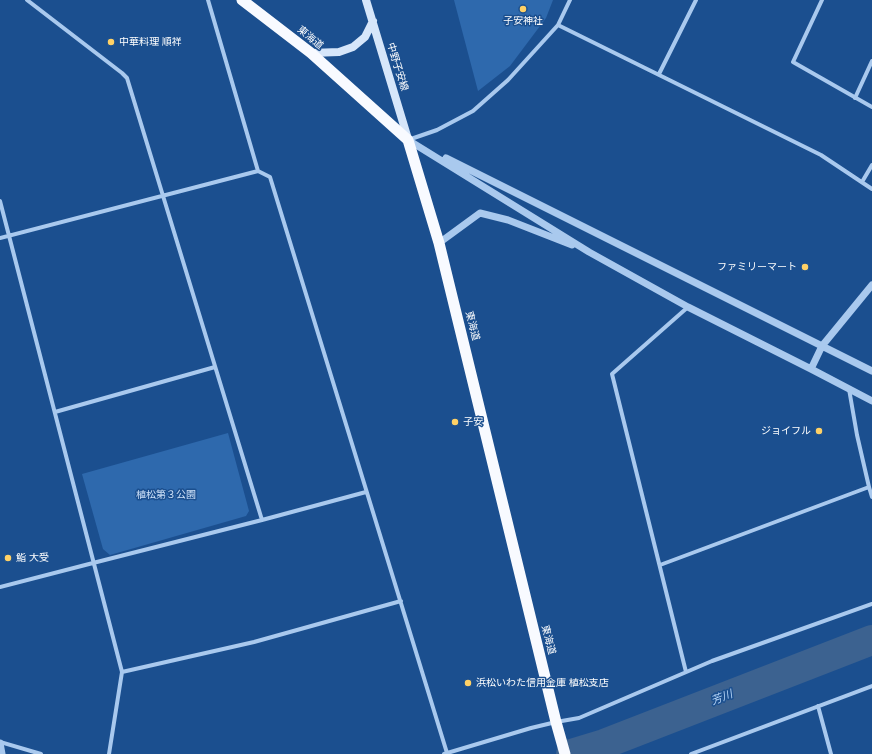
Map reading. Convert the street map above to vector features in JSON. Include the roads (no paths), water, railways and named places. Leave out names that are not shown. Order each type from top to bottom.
[{"type":"highway","name":"東海道","points":[[242,0],[311,53],[408,140],[439,243],[565,754]]},
{"type":"main road","name":"中野子安線","points":[[366,0],[408,140]]},
{"type":"main road","points":[[311,53],[339,52],[353,47],[365,37],[373,21]]},
{"type":"street","points":[[27,0],[127,78],[262,520]]},
{"type":"street","points":[[208,0],[258,171]]},
{"type":"street","points":[[408,140],[437,130],[473,112],[508,80],[558,25],[570,0]]},
{"type":"street","points":[[659,74],[696,0]]},
{"type":"street","points":[[822,0],[793,62],[872,107]]},
{"type":"street","points":[[558,25],[821,154],[872,189]]},
{"type":"street","points":[[855,98],[872,61]]},
{"type":"street","points":[[408,140],[589,252],[688,307],[872,401]]},
{"type":"street","points":[[408,140],[872,371]]},
{"type":"street","points":[[862,182],[872,165]]},
{"type":"street","points":[[0,238],[258,171],[270,177],[401,602],[446,754],[531,728],[557,726],[712,661],[872,604]]},
{"type":"street","points":[[0,201],[122,672],[109,754]]},
{"type":"street","points":[[439,243],[480,213],[508,220],[589,252]]},
{"type":"street","points":[[811,369],[822,346],[872,285]]},
{"type":"street","points":[[686,672],[612,374],[688,307]]},
{"type":"street","points":[[55,412],[215,367]]},
{"type":"street","points":[[849,389],[857,434],[872,497]]},
{"type":"street","points":[[660,565],[869,486]]},
{"type":"street","points":[[0,587],[366,492]]},
{"type":"street","points":[[122,672],[254,642],[401,602]]},
{"type":"street","points":[[692,754],[872,686]]},
{"type":"street","points":[[818,706],[830,754]]},
{"type":"street","points":[[1,748],[42,754]]},
{"type":"waterway","name":"芳川","points":[[571,754],[604,744],[872,640]]},
{"type":"place","name":"子安神社","points":[[523,9]]},
{"type":"place","name":"中華料理 順祥","points":[[111,42]]},
{"type":"place","name":"ファミリーマート","points":[[805,267]]},
{"type":"place","name":"子安","points":[[455,422]]},
{"type":"place","name":"ジョイフル","points":[[819,431]]},
{"type":"place","name":"鮨 大受","points":[[8,558]]},
{"type":"place","name":"浜松いわた信用金庫 植松支店","points":[[468,683]]},
{"type":"park label","name":"植松第３公園","points":[[166,495]]}]
